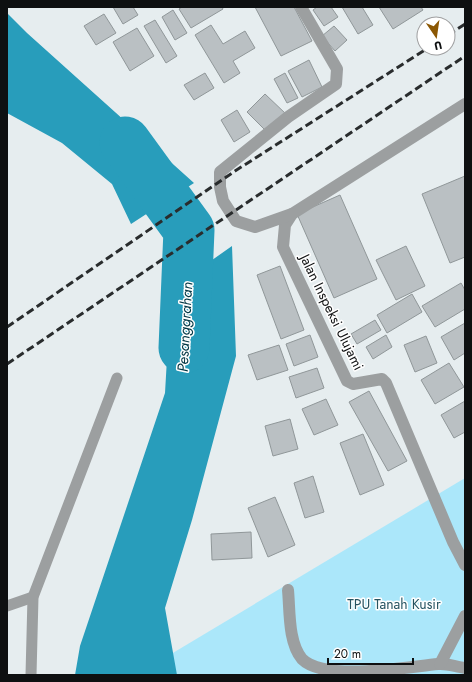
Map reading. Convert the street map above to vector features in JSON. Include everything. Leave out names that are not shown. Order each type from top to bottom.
[{"type":"street","points":[[301,7],[336,69],[336,84],[288,117],[220,172],[220,187],[223,201],[236,221],[255,227],[292,214],[465,104]]},
{"type":"street","name":"Jalan Inspeksi Ulujami","points":[[292,214],[285,226],[283,247],[344,375],[347,381],[353,384],[375,379],[382,379],[386,383],[453,542],[465,565]]},
{"type":"street","points":[[288,590],[293,640],[301,658],[311,666],[332,672],[366,674],[440,664],[465,668]]},
{"type":"street","points":[[440,664],[465,616]]},
{"type":"lane","points":[[31,675],[33,597],[118,378]]},
{"type":"lane","points":[[7,606],[33,597]]},
{"type":"green space","name":"TPU Tanah Kusir","points":[[465,478],[465,675],[136,675]]},
{"type":"water","points":[[7,13],[27,33],[194,183],[131,224],[112,184],[62,143],[7,113]]},
{"type":"water","points":[[232,246],[236,356],[192,520],[165,608],[177,675],[75,675],[80,646],[165,393],[171,289]]},
{"type":"building","points":[[113,7],[133,7],[138,15],[123,24]]},
{"type":"building","points":[[182,7],[222,7],[223,9],[191,28],[179,9]]},
{"type":"building","points":[[255,7],[294,7],[312,41],[281,56]]},
{"type":"building","points":[[317,7],[331,7],[338,17],[324,26],[313,10]]},
{"type":"building","points":[[342,7],[362,7],[373,25],[358,34]]},
{"type":"building","points":[[379,7],[421,7],[423,10],[393,29]]},
{"type":"building","points":[[173,10],[187,33],[175,40],[162,17]]},
{"type":"building","points":[[104,14],[116,33],[96,45],[84,26]]},
{"type":"building","points":[[155,20],[177,56],[166,63],[144,26]]},
{"type":"building","points":[[211,25],[223,44],[245,31],[255,48],[233,61],[240,73],[224,83],[195,35]]},
{"type":"building","points":[[334,26],[347,40],[335,51],[322,36]]},
{"type":"building","points":[[137,28],[154,56],[130,71],[113,42]]},
{"type":"building","points":[[309,60],[322,87],[302,97],[288,71]]},
{"type":"building","points":[[205,73],[214,88],[194,100],[184,85]]},
{"type":"building","points":[[285,73],[298,98],[287,103],[274,79]]},
{"type":"building","points":[[265,94],[286,114],[268,133],[247,112]]},
{"type":"building","points":[[237,110],[250,132],[234,142],[221,120]]},
{"type":"building","points":[[465,176],[465,257],[450,263],[422,194]]},
{"type":"building","points":[[340,195],[377,279],[334,298],[297,214]]},
{"type":"building","points":[[406,246],[425,286],[396,300],[376,260]]},
{"type":"building","points":[[280,266],[304,330],[281,339],[257,275]]},
{"type":"building","points":[[461,283],[465,290],[465,309],[435,327],[422,306]]},
{"type":"building","points":[[412,294],[422,312],[387,333],[377,315]]},
{"type":"building","points":[[375,320],[381,330],[357,344],[351,334]]},
{"type":"building","points":[[465,323],[465,353],[454,360],[441,337]]},
{"type":"building","points":[[310,335],[318,357],[294,366],[286,344]]},
{"type":"building","points":[[386,335],[392,347],[373,359],[366,347]]},
{"type":"building","points":[[426,336],[437,363],[415,372],[404,345]]},
{"type":"building","points":[[279,345],[288,370],[257,380],[248,355]]},
{"type":"building","points":[[449,363],[464,387],[435,404],[421,380]]},
{"type":"building","points":[[317,368],[324,388],[296,398],[289,377]]},
{"type":"building","points":[[369,391],[407,461],[388,471],[349,402]]},
{"type":"building","points":[[326,399],[338,425],[314,435],[302,409]]},
{"type":"building","points":[[465,401],[465,432],[454,438],[441,415]]},
{"type":"building","points":[[290,419],[298,449],[273,456],[265,426]]},
{"type":"building","points":[[363,434],[384,485],[360,495],[340,443]]},
{"type":"building","points":[[313,476],[324,512],[305,518],[294,483]]},
{"type":"building","points":[[275,497],[295,545],[268,557],[248,508]]},
{"type":"building","points":[[251,532],[252,558],[212,560],[211,534]]},
{"type":"waterway","name":"Pesanggrahan","points":[[125,142],[189,230],[184,348]]},
{"type":"railway","points":[[456,30],[465,24]]},
{"type":"railway","points":[[7,327],[235,171],[416,56]]},
{"type":"railway","points":[[7,364],[465,56]]}]
